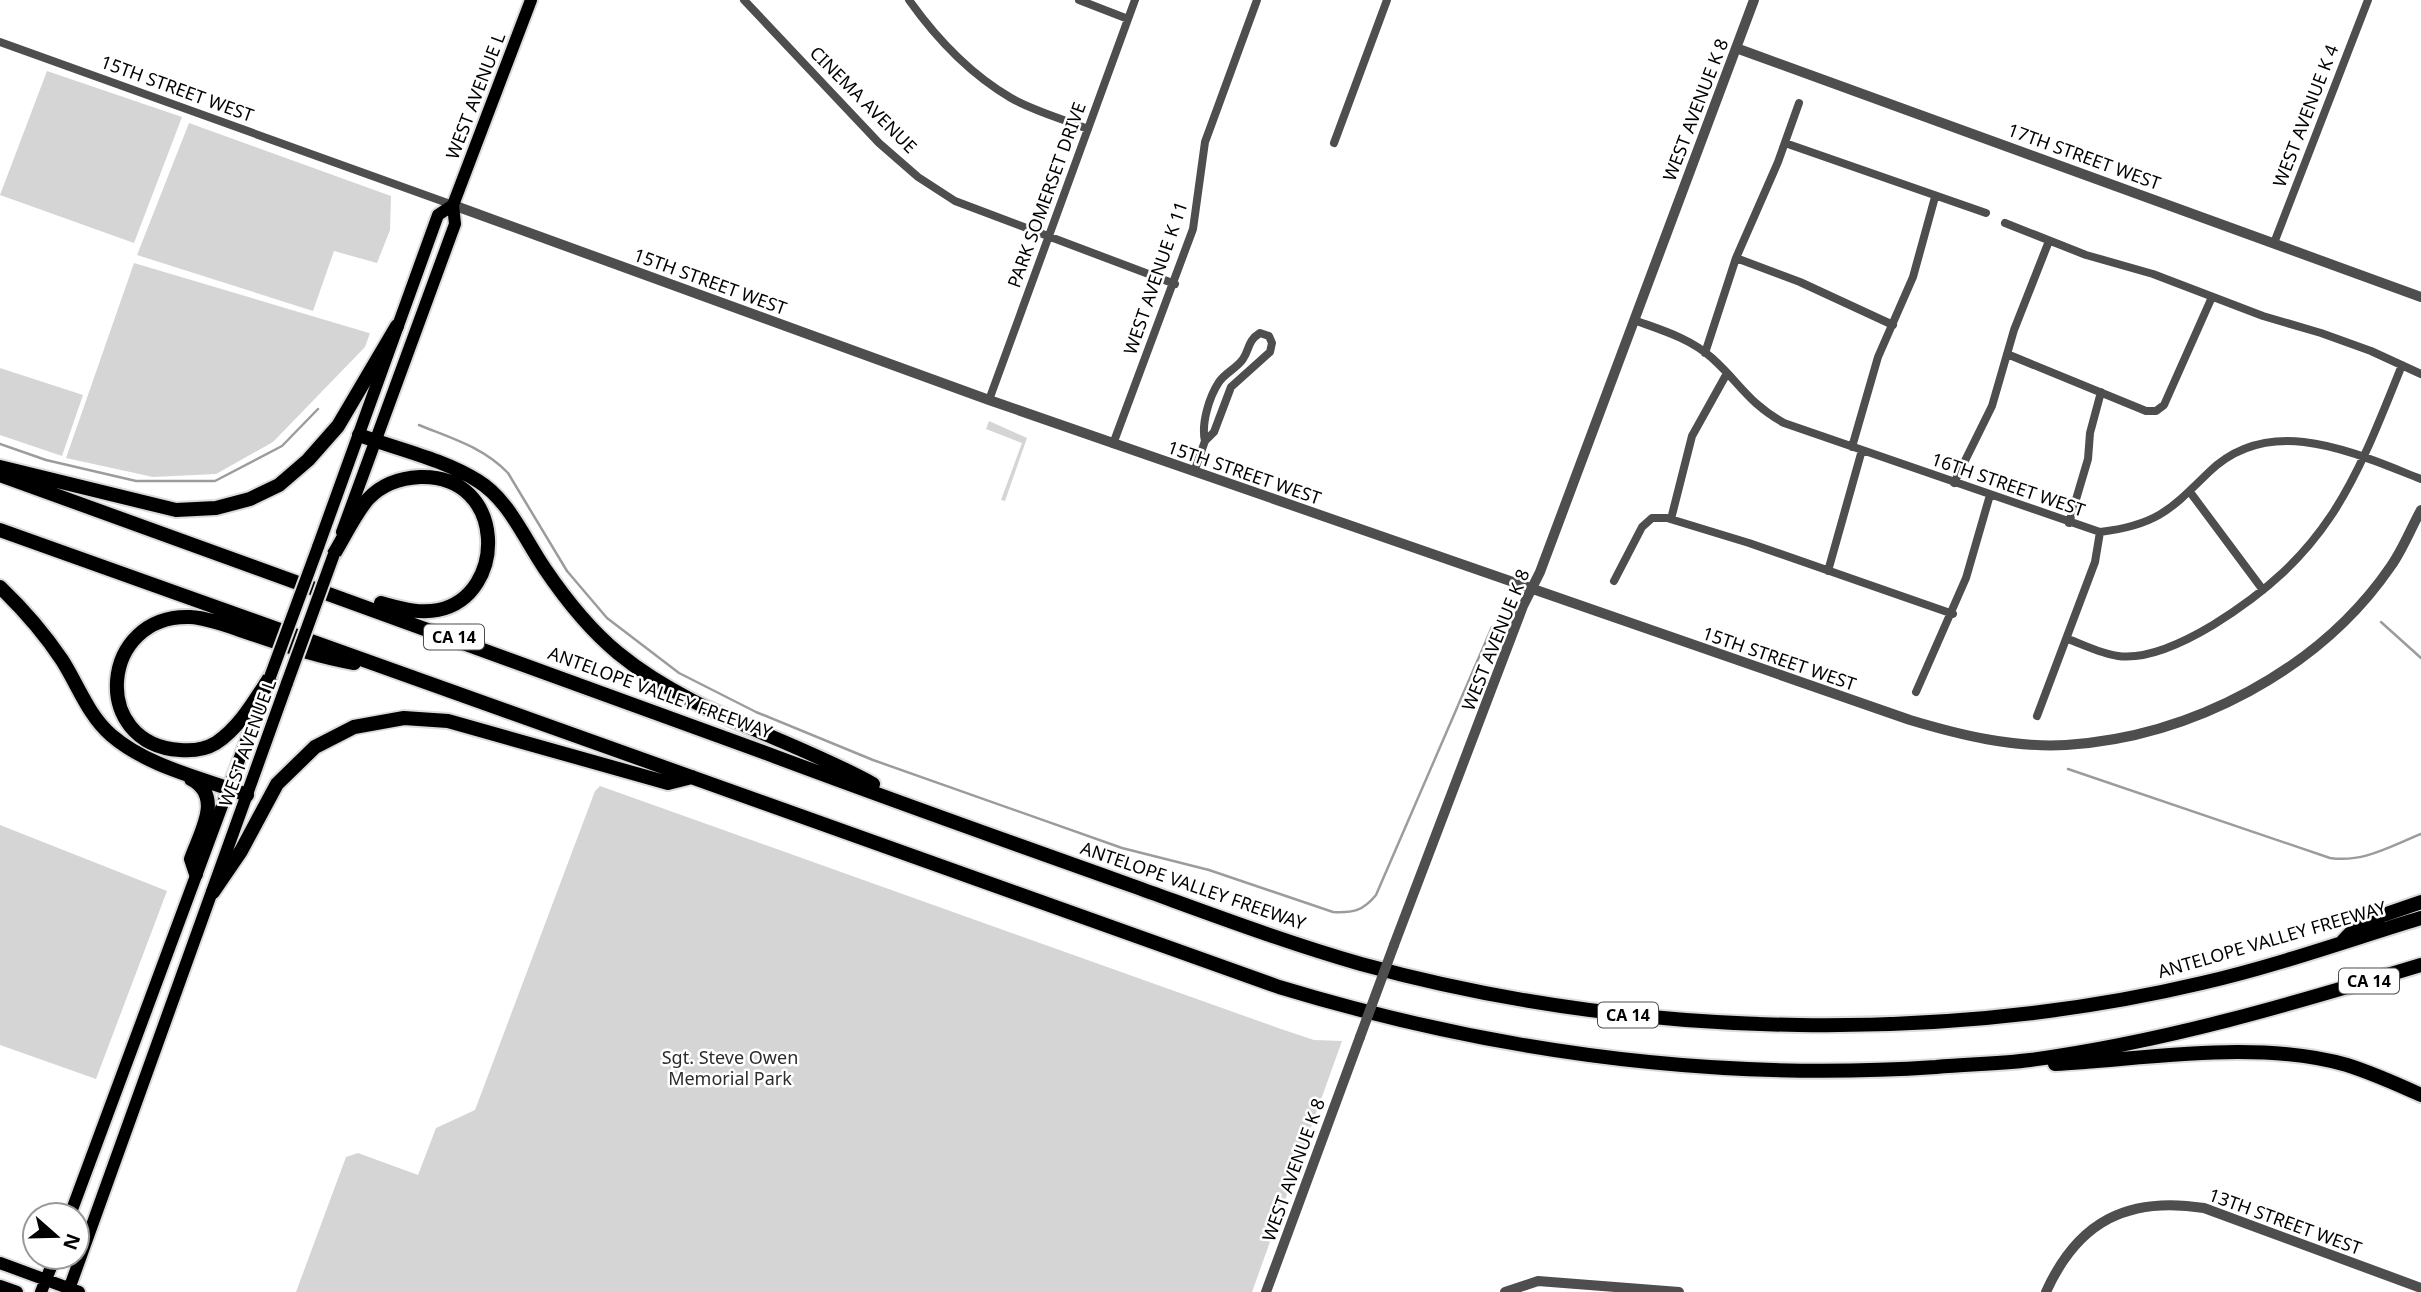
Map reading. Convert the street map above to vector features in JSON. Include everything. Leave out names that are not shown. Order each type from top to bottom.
[{"type":"highway","points":[[0,467],[176,510],[216,508],[250,499],[279,485],[309,460],[338,426],[397,326]]},
{"type":"highway","points":[[359,435],[479,482],[505,508],[545,570],[583,620],[618,653],[654,679],[715,711],[870,782],[906,805]]},
{"type":"highway","name":"ANTELOPE VALLEY FREEWAY","points":[[0,475],[224,558],[460,639],[906,805],[1276,937],[1360,963],[1522,1000],[1617,1014],[1800,1025],[1965,1020],[2051,1010],[2205,983],[2421,918]]},
{"type":"highway","points":[[224,558],[266,565],[417,612],[441,610],[476,585],[489,548],[485,517],[470,494],[448,481],[431,477],[390,482],[368,499],[334,554]]},
{"type":"highway","name":"CA 14","points":[[0,530],[1279,987],[1423,1027],[1517,1045],[1695,1067],[1880,1070],[2026,1060],[2228,1022],[2421,965]]},
{"type":"highway","points":[[0,587],[40,629],[94,716],[111,735],[139,755],[247,795]]},
{"type":"highway","points":[[270,677],[234,728],[215,744],[191,751],[152,744],[136,732],[125,719],[116,687],[117,670],[136,637],[167,618],[209,620],[331,659],[387,667]]},
{"type":"highway","points":[[213,892],[242,851],[277,784],[315,747],[354,727],[404,718],[448,721],[668,783],[693,777]]},
{"type":"highway","points":[[175,768],[200,784],[207,794],[209,810],[191,859],[196,874]]},
{"type":"highway","points":[[2342,942],[2360,923],[2421,902]]},
{"type":"highway","points":[[2026,1060],[2052,1064],[2208,1055],[2303,1057],[2345,1065],[2421,1095]]},
{"type":"main road","name":"WEST AVENUE L","points":[[72,1291],[287,683],[455,224],[453,205],[531,0]]},
{"type":"main road","name":"WEST AVENUE L","points":[[75,1201],[438,215],[453,205]]},
{"type":"main road","points":[[0,1263],[44,1286],[72,1291]]},
{"type":"main road","points":[[0,1286],[17,1292]]},
{"type":"street","name":"CINEMA AVENUE","points":[[744,0],[879,143],[918,177],[954,201],[1175,284]]},
{"type":"street","points":[[909,0],[928,28],[965,64],[1012,98],[1088,129]]},
{"type":"street","points":[[1079,0],[1128,19]]},
{"type":"street","name":"PARK SOMERSET DRIVE","points":[[989,400],[1135,0]]},
{"type":"street","name":"WEST AVENUE K 11","points":[[1113,444],[1175,284],[1193,229],[1211,123],[1257,0]]},
{"type":"street","points":[[1334,143],[1387,0]]},
{"type":"street","name":"WEST AVENUE K 8","points":[[1266,1292],[1394,945],[1532,590],[1754,0]]},
{"type":"street","name":"WEST AVENUE K 4","points":[[2274,243],[2368,0]]},
{"type":"street","name":"15TH STREET WEST","points":[[0,42],[1113,444],[1910,720],[2005,743],[2065,745],[2113,739],[2184,721],[2244,694],[2305,655],[2350,613],[2392,566],[2421,509]]},
{"type":"street","name":"17TH STREET WEST","points":[[1736,48],[2421,297]]},
{"type":"street","points":[[1705,353],[1736,258],[1799,103]]},
{"type":"street","points":[[1785,143],[1986,213]]},
{"type":"street","points":[[1852,447],[1878,357],[1913,277],[1935,197]]},
{"type":"street","points":[[2005,223],[2211,297],[2321,332],[2421,374]]},
{"type":"street","points":[[1954,483],[1992,406],[2007,354],[2049,241]]},
{"type":"street","points":[[1736,258],[1800,282],[1893,325]]},
{"type":"street","points":[[2007,354],[2146,411],[2156,411],[2164,405],[2211,297]]},
{"type":"street","name":"16TH STREET WEST","points":[[1634,320],[1684,339],[1705,353],[1760,410],[1784,423],[2100,532],[2133,528],[2168,512],[2211,470],[2234,453],[2274,439],[2300,440],[2365,458],[2421,479]]},
{"type":"street","points":[[1194,472],[1205,441],[1214,432],[1231,387],[1270,352],[1272,343],[1265,334],[1246,346],[1245,358],[1219,383],[1202,427],[1205,441]]},
{"type":"street","points":[[1245,358],[1256,366]]},
{"type":"street","points":[[2068,639],[2118,656],[2175,647],[2247,604],[2310,548],[2342,501],[2365,458],[2402,365]]},
{"type":"street","points":[[1671,519],[1692,436],[1726,374]]},
{"type":"street","points":[[2069,523],[2088,459],[2090,433],[2101,392]]},
{"type":"street","points":[[1828,571],[1862,450]]},
{"type":"street","points":[[2190,492],[2263,590]]},
{"type":"street","points":[[1916,692],[1952,614],[1990,495]]},
{"type":"street","points":[[1614,581],[1642,527],[1652,518],[1671,519],[1952,614]]},
{"type":"street","points":[[2038,716],[2095,562],[2100,532]]},
{"type":"street","name":"13TH STREET WEST","points":[[2046,1292],[2058,1266],[2081,1239],[2108,1219],[2135,1208],[2169,1202],[2204,1208],[2421,1288]]},
{"type":"street","points":[[1505,1292],[1538,1280],[1679,1292]]},
{"type":"green space","points":[[47,71],[182,117],[134,243],[0,195]]},
{"type":"green space","points":[[189,123],[391,196],[390,230],[377,263],[334,251],[313,311],[137,255]]},
{"type":"green space","points":[[134,263],[370,333],[365,347],[273,442],[216,474],[153,477],[66,458]]},
{"type":"green space","points":[[0,368],[83,395],[62,456],[0,435]]},
{"type":"green space","points":[[989,421],[1027,438],[1005,501],[1001,500],[1022,443],[986,429]]},
{"type":"green space","name":"Sgt. Steve Owen Memorial Park","points":[[600,786],[1281,1029],[1314,1040],[1342,1041],[1252,1292],[296,1292],[346,1157],[358,1153],[418,1175],[436,1128],[475,1110],[595,791]]},
{"type":"green space","points":[[0,825],[167,891],[96,1079],[0,1045]]},
{"type":"waterway","points":[[0,444],[46,460],[136,481],[215,481],[282,446],[318,409]]},
{"type":"waterway","points":[[419,425],[477,450],[508,473],[567,571],[607,618],[679,673],[756,712],[873,760],[1122,848],[1209,870],[1333,912],[1357,910],[1367,905],[1376,895],[1492,627]]},
{"type":"waterway","points":[[2381,622],[2421,658]]},
{"type":"waterway","points":[[2068,769],[2330,858],[2365,856],[2421,834]]}]
